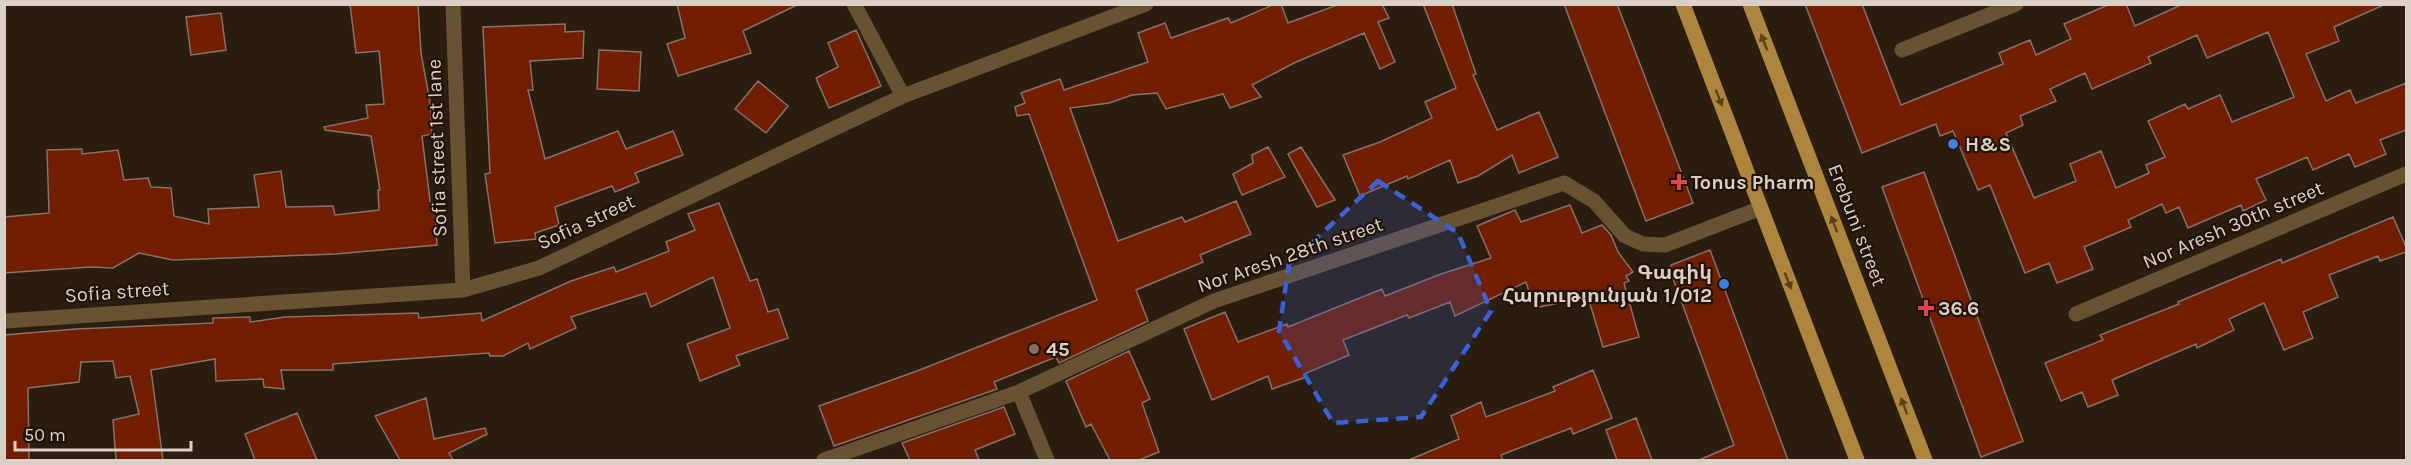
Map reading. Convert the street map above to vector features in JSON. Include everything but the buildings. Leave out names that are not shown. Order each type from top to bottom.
[{"type":"main road","points":[[1683,4],[1857,460]]},
{"type":"main road","name":"Erebuni street","points":[[1750,4],[1925,460]]},
{"type":"street","name":"Sofia street 1st lane","points":[[453,4],[463,290]]},
{"type":"street","points":[[854,4],[903,96]]},
{"type":"street","name":"Sofia street","points":[[4,321],[463,290],[539,268],[903,96],[1146,4]]},
{"type":"street","points":[[1902,50],[2016,4]]},
{"type":"street","name":"Nor Aresh 30th street","points":[[2076,314],[2406,174]]},
{"type":"street","name":"Nor Aresh 28th street","points":[[824,460],[1019,392],[1214,302],[1564,183],[1594,201],[1625,236],[1643,244],[1665,245],[1761,208]]},
{"type":"street","points":[[1019,392],[1047,460]]},
{"type":"highlighted area","points":[[1378,181],[1458,233],[1491,311],[1421,417],[1333,423],[1279,331],[1289,264]]},
{"type":"place","name":"H&S","points":[[1953,144]]},
{"type":"place","name":"Tonus Pharm","points":[[1679,182]]},
{"type":"place","name":"Գագիկ Հարությունյան 1/012","points":[[1724,284]]},
{"type":"place","name":"36.6","points":[[1926,308]]},
{"type":"place","name":"45","points":[[1034,349]]}]
